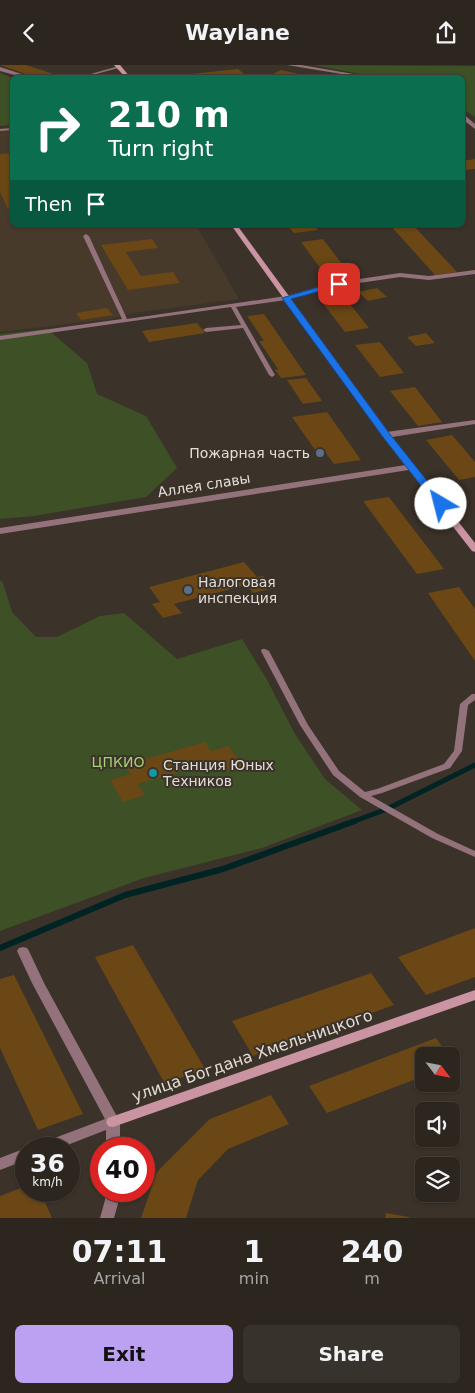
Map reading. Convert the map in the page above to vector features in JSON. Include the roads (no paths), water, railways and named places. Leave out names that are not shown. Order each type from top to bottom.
[{"type":"street","points":[[290,65],[355,75]]},
{"type":"street","points":[[0,69],[20,75]]},
{"type":"street","points":[[465,118],[475,127]]},
{"type":"street","points":[[235,227],[386,435],[475,549]]},
{"type":"street","points":[[386,435],[475,422]]},
{"type":"street","name":"Аллея славы","points":[[0,531],[412,467]]},
{"type":"street","points":[[23,951],[38,983],[113,1122],[113,1137]]},
{"type":"street","name":"улица Богдана Хмельницкого","points":[[73,1137],[475,995]]},
{"type":"street","points":[[0,1164],[15,1158]]},
{"type":"street","points":[[107,1218],[111,1202]]},
{"type":"lane","points":[[89,75],[118,66]]},
{"type":"lane","points":[[86,236],[125,320]]},
{"type":"lane","points":[[0,338],[286,298],[339,284],[400,275],[429,278],[475,272]]},
{"type":"lane","points":[[233,306],[272,375]]},
{"type":"lane","points":[[206,330],[244,326]]},
{"type":"lane","points":[[265,651],[304,725],[336,773],[363,795],[435,836],[475,854]]},
{"type":"lane","points":[[363,795],[379,791],[447,765],[458,751],[464,704],[475,696]]},
{"type":"waterway","points":[[352,822],[387,809],[475,765]]},
{"type":"waterway","points":[[0,948],[125,895],[223,869],[355,821]]},
{"type":"place","name":"Пожарная часть","points":[[320,453]]},
{"type":"place","name":"Налоговая инспекция","points":[[188,590]]},
{"type":"place","name":"Станция Юных Техников","points":[[153,773]]},
{"type":"park label","name":"ЦПКИО","points":[[118,762]]}]
